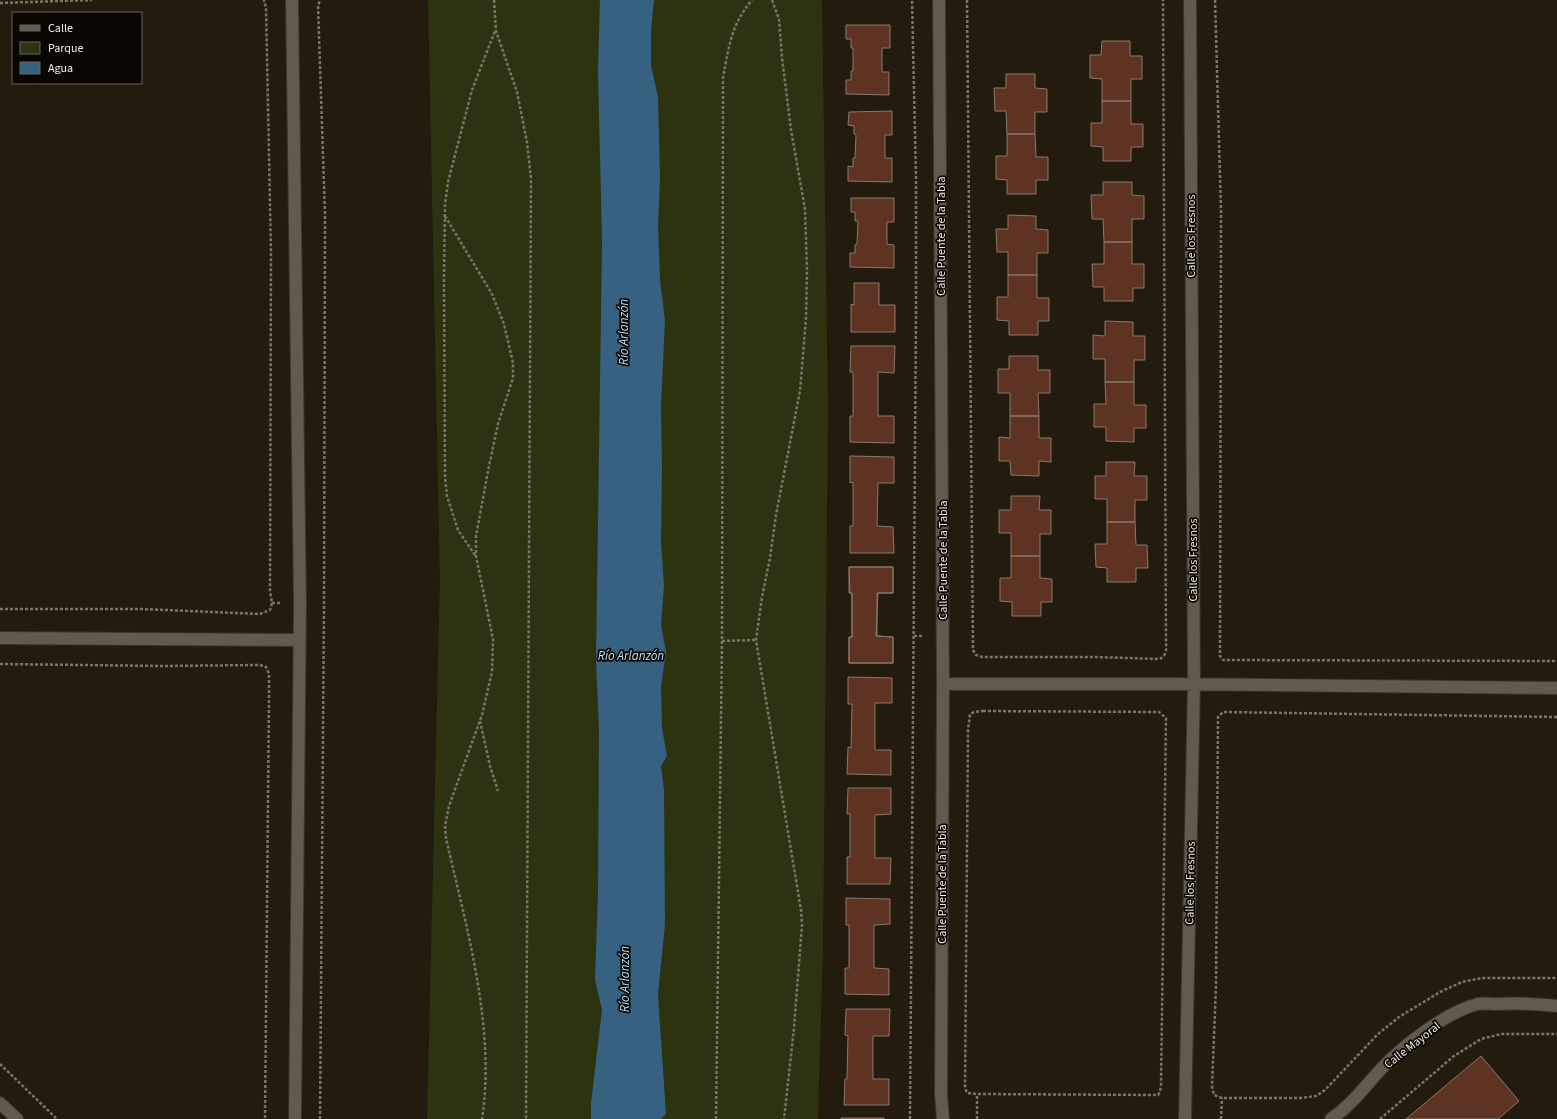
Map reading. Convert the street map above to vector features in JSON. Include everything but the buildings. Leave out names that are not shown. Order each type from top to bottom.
[{"type":"street","points":[[292,0],[300,603],[294,1119]]},
{"type":"street","name":"Calle Puente de la Tabla","points":[[939,0],[943,684],[941,1094],[943,1119]]},
{"type":"street","name":"Calle los Fresnos","points":[[1185,1119],[1194,684],[1190,0]]},
{"type":"street","points":[[0,638],[299,640]]},
{"type":"street","points":[[943,684],[1194,684],[1557,688]]},
{"type":"street","name":"Calle Mayoral","points":[[1331,1119],[1342,1112],[1383,1067],[1415,1039],[1441,1021],[1460,1011],[1479,1004],[1518,1003],[1557,1006]]},
{"type":"street","points":[[0,1103],[17,1119]]},
{"type":"path","points":[[0,3],[92,0]]},
{"type":"path","points":[[0,609],[142,609],[260,614],[270,610],[272,603],[270,591],[271,254],[266,8],[264,0]]},
{"type":"path","points":[[320,0],[318,12],[325,215],[326,354],[320,1119]]},
{"type":"path","points":[[494,0],[496,31],[517,92],[527,142],[531,179],[526,1119]]},
{"type":"path","points":[[716,1119],[722,641],[723,78],[734,27],[752,0]]},
{"type":"path","points":[[772,0],[779,19],[782,58],[791,130],[805,209],[807,270],[806,318],[800,391],[776,515],[756,640],[801,910],[802,925],[794,1028],[784,1119]]},
{"type":"path","points":[[910,1119],[916,329],[916,179],[912,0],[915,0]]},
{"type":"path","points":[[967,0],[973,650],[976,655],[982,657],[1163,658],[1166,654],[1166,640],[1163,0]]},
{"type":"path","points":[[1215,0],[1221,211],[1220,656],[1223,660],[1557,661]]},
{"type":"path","points":[[476,556],[458,530],[447,496],[444,407],[445,216],[448,182],[456,147],[472,90],[496,31]]},
{"type":"path","points":[[445,216],[492,294],[504,324],[513,363],[513,378],[498,424],[476,536],[476,556],[493,639],[492,672],[480,721],[449,806],[445,826],[446,838],[475,972],[485,1038],[486,1088],[482,1119]]},
{"type":"path","points":[[722,641],[756,640]]},
{"type":"path","points":[[0,664],[163,666],[260,665],[266,667],[269,674],[269,696],[264,1119]]},
{"type":"path","points":[[983,711],[1159,712],[1166,718],[1160,1092],[1158,1095],[1154,1096],[977,1094],[967,1092],[965,1083],[968,730],[970,714],[983,711]]},
{"type":"path","points":[[1557,717],[1223,712],[1218,717],[1216,985],[1212,1087],[1214,1095],[1222,1098],[1300,1098],[1316,1096],[1325,1090],[1378,1034],[1399,1017],[1440,992],[1462,982],[1482,978],[1557,978]]},
{"type":"path","points":[[480,721],[490,766],[498,791]]},
{"type":"path","points":[[1380,1119],[1454,1056],[1481,1039],[1501,1034],[1557,1034]]},
{"type":"path","points":[[0,1064],[57,1119]]},
{"type":"path","points":[[977,1094],[977,1119]]},
{"type":"path","points":[[1221,1119],[1222,1098]]},
{"type":"green space","points":[[428,0],[822,0],[828,410],[823,947],[818,1119],[427,1119],[440,579]]},
{"type":"water","name":"Río Arlanzón","points":[[600,0],[654,0],[651,30],[651,65],[658,97],[660,179],[658,225],[660,280],[665,320],[661,407],[661,543],[664,585],[661,625],[666,652],[661,686],[662,728],[667,756],[661,766],[664,790],[665,924],[658,995],[666,1114],[661,1119],[591,1119],[591,1103],[602,1010],[595,980],[598,892],[599,729],[596,661],[602,241],[598,71]]}]
